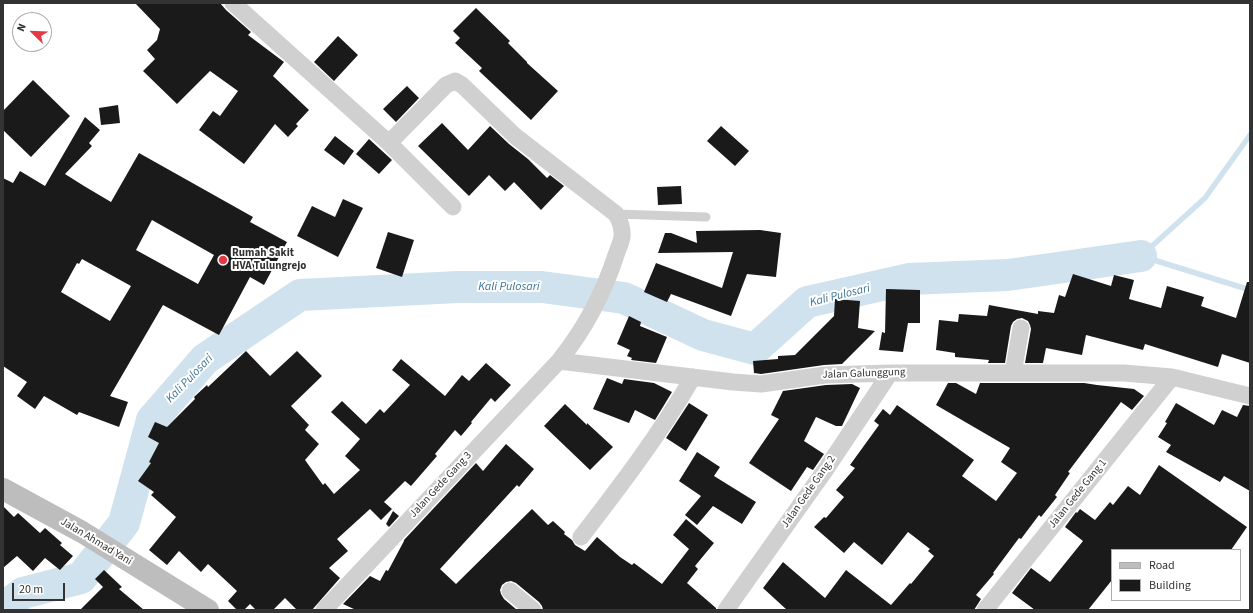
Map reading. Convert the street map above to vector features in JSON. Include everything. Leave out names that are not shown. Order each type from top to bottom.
[{"type":"main road","name":"Jalan Ahmad Yani","points":[[3,489],[82,532],[208,610]]},
{"type":"street","points":[[233,3],[389,143],[453,207]]},
{"type":"street","points":[[389,143],[446,85],[455,81],[462,85],[515,136],[620,225]]},
{"type":"street","name":"Jalan Gede Gang 3","points":[[324,610],[559,361],[572,345],[611,270],[620,225]]},
{"type":"street","points":[[1013,373],[1021,328]]},
{"type":"street","name":"Jalan Galunggung","points":[[559,361],[761,384],[825,375],[890,373],[1124,373],[1172,377],[1250,396]]},
{"type":"street","name":"Jalan Gede Gang 2","points":[[726,610],[826,470],[890,373]]},
{"type":"street","points":[[580,537],[632,470],[677,405],[693,377]]},
{"type":"street","name":"Jalan Gede Gang 1","points":[[985,610],[1172,377]]},
{"type":"street","points":[[510,591],[532,610]]},
{"type":"lane","points":[[620,225],[706,217]]},
{"type":"building","points":[[135,3],[220,3],[251,32],[248,35],[284,62],[273,76],[309,110],[296,124],[298,126],[288,137],[275,124],[244,164],[199,130],[213,111],[220,116],[238,91],[210,71],[177,104],[143,71],[155,59],[147,50],[157,40],[160,29]]},
{"type":"building","points":[[476,8],[510,41],[508,43],[527,63],[558,91],[531,120],[479,71],[482,68],[455,43],[460,38],[453,31]]},
{"type":"building","points":[[338,36],[358,55],[334,81],[314,62]]},
{"type":"building","points":[[33,80],[70,116],[31,157],[3,130],[3,111]]},
{"type":"building","points":[[407,86],[419,98],[396,122],[383,109]]},
{"type":"building","points":[[118,105],[120,123],[101,125],[99,108]]},
{"type":"building","points":[[85,117],[100,130],[89,143],[92,146],[65,174],[84,186],[111,202],[139,153],[253,217],[250,222],[287,242],[264,285],[250,277],[219,335],[163,305],[110,396],[128,402],[119,427],[79,412],[77,415],[44,396],[35,409],[17,396],[27,382],[3,366],[3,178],[13,183],[20,171],[45,186]],"holes":[[[152,220],[214,255],[198,284],[136,250]],[[82,259],[131,286],[110,321],[61,292],[77,263],[79,264]]]},
{"type":"building","points":[[442,123],[468,150],[490,126],[528,159],[547,178],[550,175],[564,186],[541,210],[514,182],[505,191],[489,175],[469,196],[418,146]]},
{"type":"building","points":[[721,126],[749,151],[735,166],[707,141]]},
{"type":"building","points":[[335,136],[354,151],[344,165],[324,150]]},
{"type":"building","points":[[369,139],[392,160],[379,174],[356,154]]},
{"type":"building","points":[[681,186],[682,204],[658,205],[657,187]]},
{"type":"building","points":[[343,199],[363,208],[338,257],[297,236],[312,206],[335,217]]},
{"type":"building","points":[[760,230],[781,233],[776,277],[747,274],[731,316],[671,294],[667,302],[644,292],[656,263],[722,288],[733,252],[658,253],[665,233],[671,233],[697,243],[696,231]]},
{"type":"building","points":[[388,232],[414,240],[402,277],[376,268]]},
{"type":"building","points":[[1073,274],[1111,286],[1114,275],[1134,280],[1129,299],[1161,308],[1167,286],[1204,297],[1201,306],[1236,318],[1247,282],[1250,282],[1250,363],[1222,354],[1218,367],[1145,344],[1143,350],[1086,335],[1082,355],[1046,348],[1043,363],[1025,363],[1031,329],[1028,321],[1022,318],[1017,319],[1011,326],[1005,363],[988,363],[989,360],[955,357],[955,353],[936,350],[939,320],[958,322],[959,314],[987,316],[989,305],[1038,314],[1038,311],[1054,313],[1059,295],[1065,297]]},
{"type":"building","points":[[886,289],[920,290],[920,323],[908,323],[903,352],[879,350],[882,332],[885,333]]},
{"type":"building","points":[[835,299],[860,301],[858,328],[875,331],[842,364],[824,365],[761,374],[754,373],[753,361],[778,359],[778,356],[795,355],[834,316]]},
{"type":"building","points":[[629,316],[641,322],[640,326],[667,337],[656,363],[631,360],[632,358],[627,356],[630,350],[617,344]]},
{"type":"building","points":[[246,351],[270,376],[297,351],[322,376],[291,406],[309,425],[305,430],[319,444],[305,460],[323,485],[325,483],[334,494],[360,470],[345,456],[360,439],[331,412],[342,401],[366,424],[380,409],[384,413],[410,385],[392,370],[401,359],[445,396],[462,375],[469,381],[486,363],[511,385],[495,402],[491,398],[461,436],[455,430],[435,454],[437,456],[411,486],[405,481],[384,502],[392,509],[381,520],[370,509],[337,539],[348,551],[329,568],[340,578],[312,610],[297,610],[285,598],[273,610],[256,610],[250,604],[244,610],[237,610],[228,601],[237,591],[208,564],[201,572],[179,551],[167,565],[149,550],[176,517],[151,495],[154,492],[138,481],[151,463],[149,462],[159,443],[148,437],[155,422],[167,427],[195,399],[194,397],[207,385],[208,387]]},
{"type":"building","points":[[607,378],[622,384],[624,379],[654,383],[672,392],[655,420],[635,410],[629,423],[593,409]]},
{"type":"building","points":[[948,383],[956,383],[976,394],[980,383],[1084,383],[1134,389],[1144,396],[1132,410],[1121,402],[1068,472],[1070,473],[1055,495],[1057,497],[1041,517],[1039,515],[1021,539],[1019,538],[993,573],[994,574],[976,595],[981,599],[974,610],[787,610],[763,588],[783,562],[825,598],[846,570],[891,605],[934,556],[928,551],[930,549],[908,532],[882,565],[854,542],[844,553],[814,527],[824,517],[826,518],[844,497],[836,490],[855,468],[850,465],[879,425],[874,421],[883,409],[890,415],[897,405],[974,460],[962,476],[996,501],[1017,473],[1001,462],[1010,448],[936,405]]},
{"type":"building","points":[[852,384],[860,388],[842,426],[836,426],[816,417],[804,441],[824,454],[813,470],[807,467],[791,491],[749,463],[779,419],[771,415],[783,391],[826,385]]},
{"type":"building","points":[[689,403],[708,415],[686,451],[666,438]]},
{"type":"building","points":[[1176,403],[1214,425],[1222,410],[1237,417],[1243,405],[1250,406],[1250,491],[1224,476],[1220,482],[1166,452],[1171,445],[1158,437],[1167,423],[1165,422]]},
{"type":"building","points":[[565,404],[613,447],[590,470],[544,426]]},
{"type":"building","points":[[506,444],[534,469],[519,487],[517,485],[440,569],[456,584],[532,509],[548,525],[553,521],[565,532],[564,534],[572,540],[575,545],[585,551],[597,537],[620,557],[632,565],[634,563],[662,584],[689,549],[673,535],[686,519],[714,543],[695,566],[698,569],[687,583],[716,608],[716,610],[543,610],[539,602],[516,583],[511,581],[502,585],[500,590],[504,599],[517,610],[356,610],[343,604],[370,576],[380,581],[386,570],[388,571],[404,540],[476,463],[483,471]]},
{"type":"building","points":[[697,452],[720,467],[714,476],[756,502],[742,524],[713,506],[697,525],[685,515],[701,496],[679,481]]},
{"type":"building","points":[[1159,465],[1247,527],[1232,549],[1111,549],[1111,581],[1088,610],[1035,610],[1012,593],[1031,568],[1050,582],[1083,541],[1065,527],[1076,512],[1077,513],[1080,509],[1095,520],[1110,502],[1113,505],[1128,486],[1140,495]]},
{"type":"building","points":[[3,506],[14,517],[18,513],[40,533],[45,528],[62,543],[60,545],[73,556],[60,570],[45,558],[33,571],[17,556],[3,568]]},
{"type":"building","points":[[393,511],[399,516],[389,527],[386,524]]},
{"type":"building","points":[[104,570],[122,587],[119,589],[144,610],[80,610],[103,587],[95,579]]},
{"type":"waterway","points":[[1141,256],[1205,198],[1250,135]]},
{"type":"waterway","points":[[1141,256],[1250,290]]},
{"type":"waterway","name":"Kali Pulosari","points":[[3,608],[23,593],[81,578],[124,523],[152,420],[205,359],[300,295],[458,287],[542,287],[624,298],[703,335],[755,349],[807,302],[909,279],[1008,275],[1141,256]]},
{"type":"place","name":"Rumah Sakit HVA Tulungrejo","points":[[223,260]]}]
